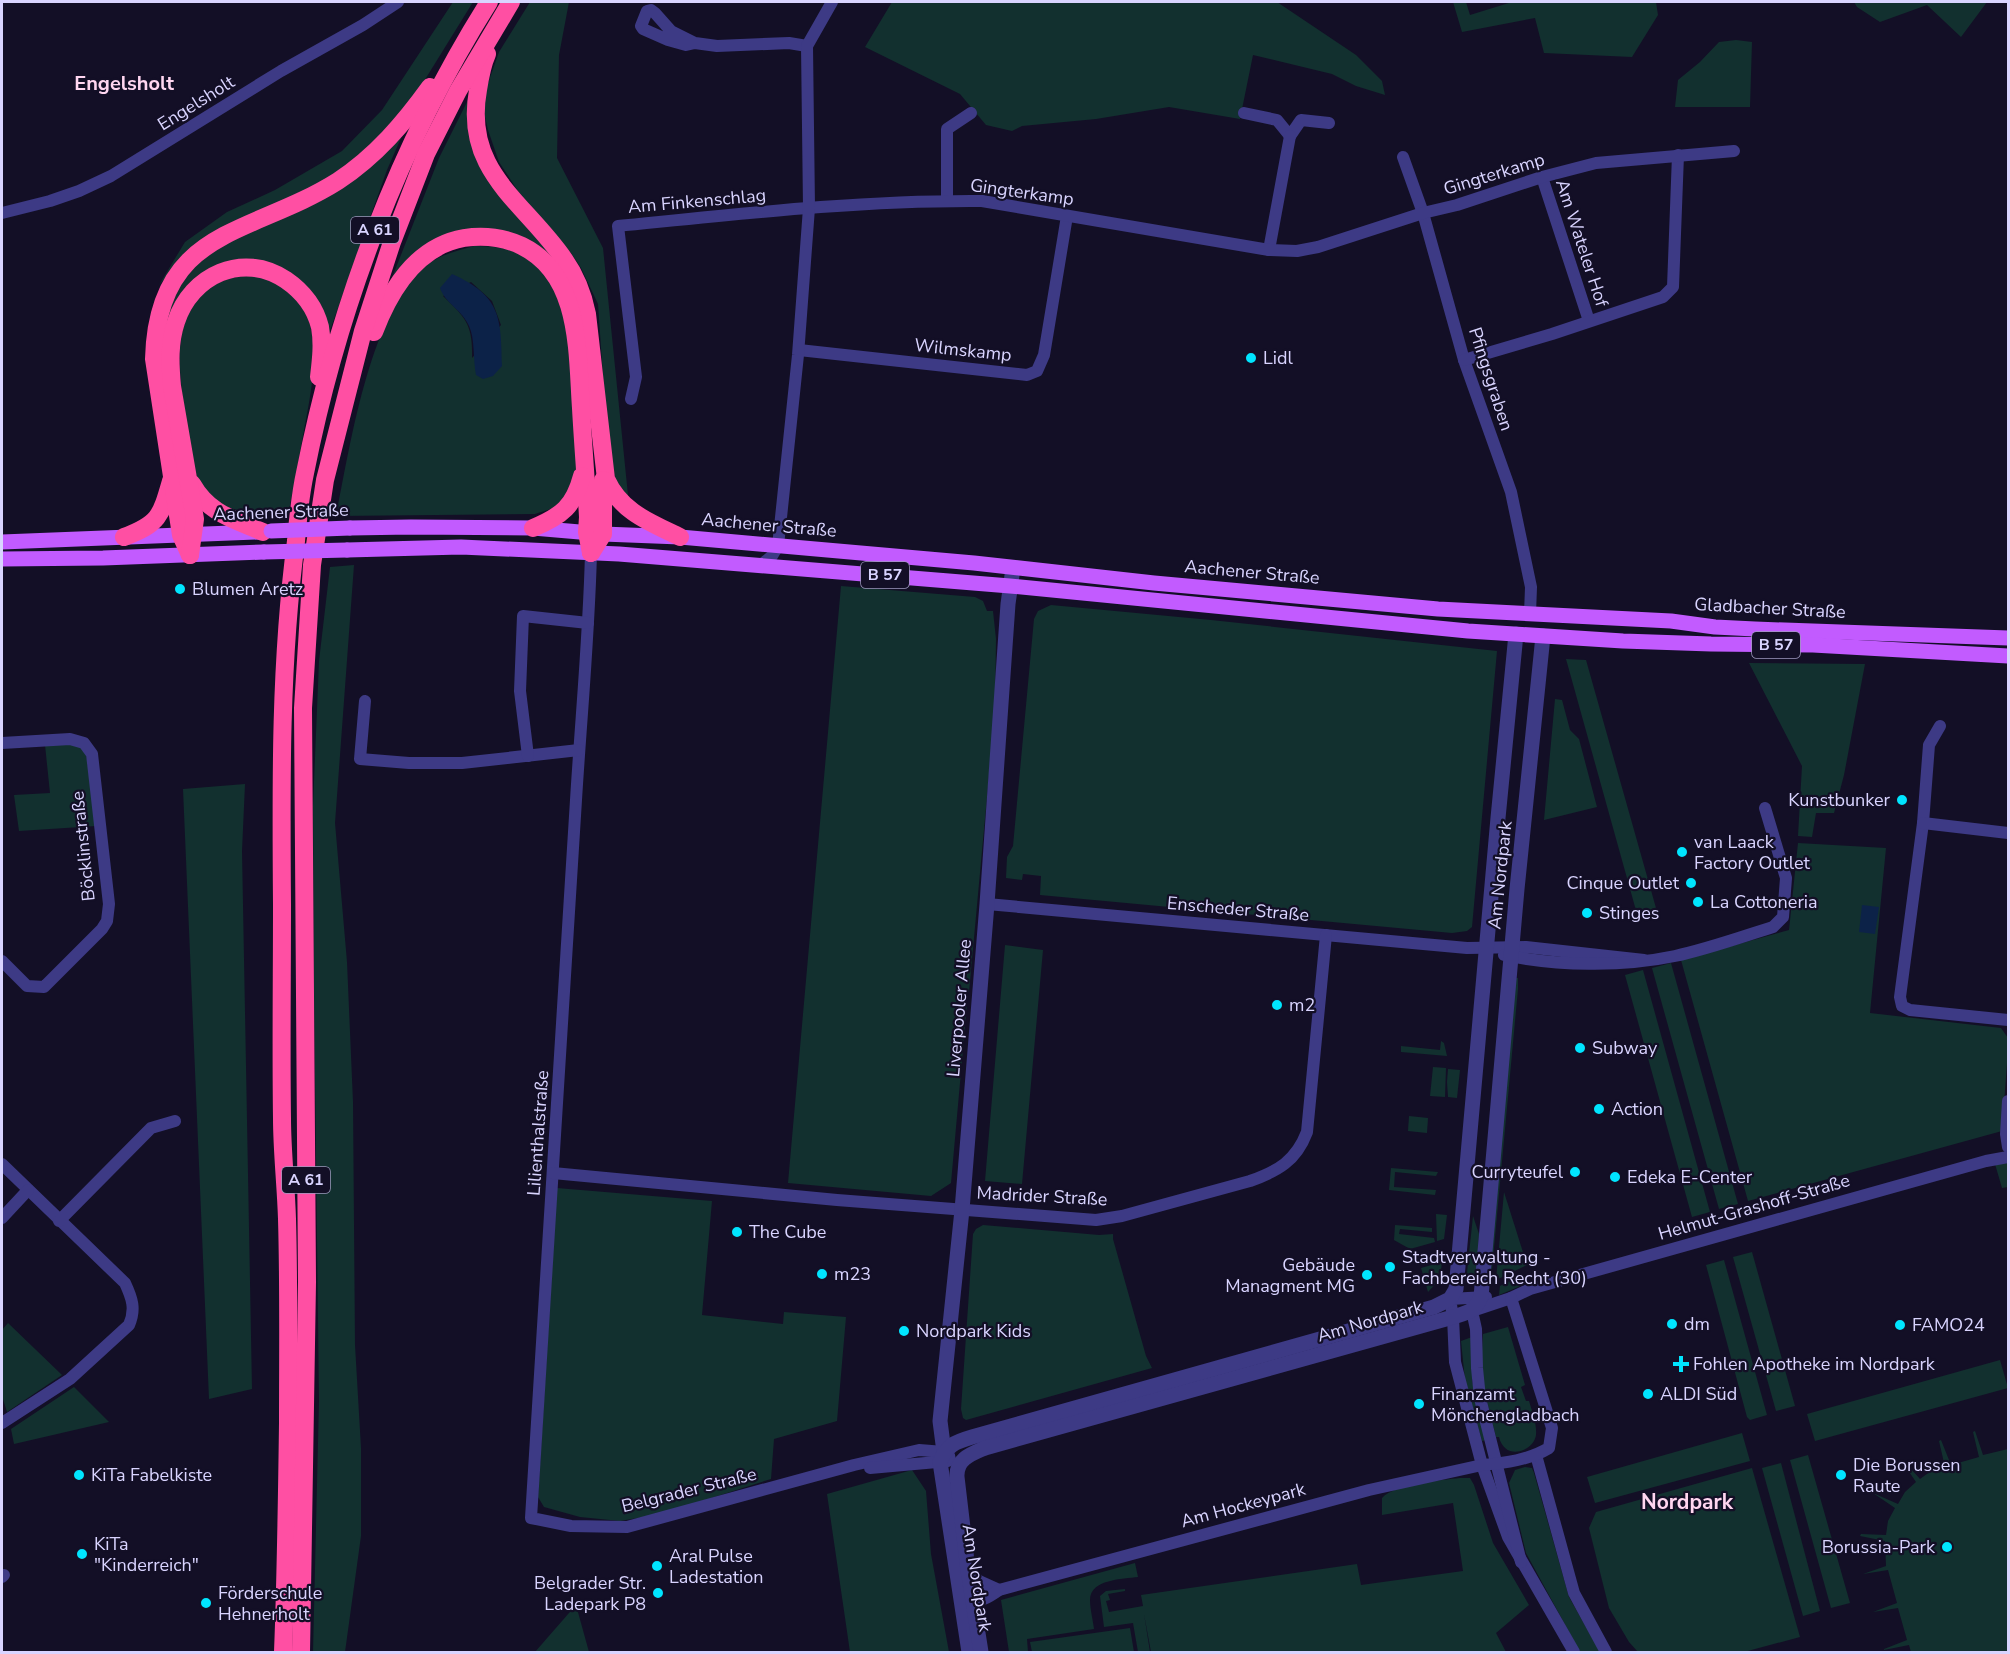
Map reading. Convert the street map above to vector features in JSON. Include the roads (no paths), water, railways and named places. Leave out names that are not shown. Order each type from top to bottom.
[{"type":"highway","name":"A 61","points":[[283,1653],[286,1592],[288,1331],[287,1219],[282,1122],[280,800],[284,661],[289,592],[304,478],[333,358],[367,251],[418,129],[468,34],[501,6]]},
{"type":"highway","name":"A 61","points":[[301,1653],[307,1282],[303,708],[312,565],[325,480],[363,331],[392,242],[426,154],[501,6]]},
{"type":"highway","points":[[501,6],[483,63],[475,112],[477,134],[487,163],[496,179],[565,260],[583,297],[587,314],[606,479],[612,494],[628,509],[680,537]]},
{"type":"highway","points":[[267,531],[223,515],[207,505],[192,483],[180,472],[154,359],[159,313],[170,286],[193,258],[223,236],[322,191],[371,156],[414,108],[468,34]]},
{"type":"highway","points":[[342,412],[380,315],[390,296],[411,267],[433,250],[474,236],[505,239],[530,250],[558,278],[569,305],[576,340],[588,517],[595,533]]},
{"type":"highway","points":[[190,555],[170,353],[181,311],[193,291],[213,275],[234,268],[258,267],[277,274],[298,289],[312,307],[319,326],[322,349],[313,436]]},
{"type":"highway","points":[[591,553],[603,449]]},
{"type":"highway","points":[[533,528],[554,519],[569,506],[585,469]]},
{"type":"highway","points":[[124,537],[148,527],[155,520],[180,472]]},
{"type":"main road","name":"Aachener Straße","points":[[2,542],[411,526],[533,528],[680,537],[1013,567],[1154,584],[1438,609],[1530,614]]},
{"type":"main road","name":"Aachener Straße","points":[[2,560],[461,547],[591,553],[1010,586],[1516,634]]},
{"type":"main road","points":[[1329,616],[1368,614],[1373,608],[1370,602]]},
{"type":"main road","points":[[1516,634],[1530,614],[1543,636]]},
{"type":"main road","name":"Gladbacher Straße","points":[[1530,614],[1671,621],[1735,628],[2008,638]]},
{"type":"main road","name":"B 57","points":[[1516,634],[1543,636]]},
{"type":"main road","name":"Gladbacher Straße","points":[[1543,636],[1700,644],[1871,647],[2008,656]]},
{"type":"street","name":"Engelsholt","points":[[2,213],[50,201],[111,176],[398,2]]},
{"type":"street","points":[[761,565],[772,556],[778,546],[799,350],[809,208],[807,46],[832,2]]},
{"type":"street","points":[[695,43],[717,46],[789,43],[807,46]]},
{"type":"street","name":"Gingterkamp","points":[[947,201],[947,129],[971,113]]},
{"type":"street","points":[[1244,113],[1277,120],[1290,136]]},
{"type":"street","points":[[1269,250],[1290,136],[1301,120],[1329,123]]},
{"type":"street","name":"Gingterkamp","points":[[809,208],[982,201],[1269,250],[1297,251],[1318,247],[1542,177],[1596,163],[1734,151]]},
{"type":"street","name":"Am Wateler Hof","points":[[1464,360],[1664,297],[1673,287],[1678,155]]},
{"type":"street","name":"Pfingsgraben","points":[[1403,157],[1423,213],[1464,360],[1511,492],[1532,586],[1530,614]]},
{"type":"street","name":"Am Wateler Hof","points":[[1542,177],[1589,321]]},
{"type":"street","name":"Am Finkenschlag","points":[[631,399],[636,377],[618,226],[809,208]]},
{"type":"street","name":"Wilmskamp","points":[[799,350],[1027,375],[1037,371],[1044,355],[1067,216]]},
{"type":"street","name":"Lilienthalstraße","points":[[531,1518],[587,651],[591,553]]},
{"type":"street","name":"Liverpooler Allee","points":[[948,1461],[940,1430],[962,1210],[1013,567]]},
{"type":"street","points":[[528,756],[520,690],[523,616],[588,622]]},
{"type":"street","name":"Am Nordpark","points":[[981,1653],[967,1598],[948,1461],[955,1443],[1434,1307],[1450,1299],[1456,1289],[1516,634]]},
{"type":"street","name":"Am Nordpark","points":[[948,1461],[1472,1311],[1481,1297],[1543,636]]},
{"type":"street","points":[[365,701],[360,759],[409,763],[462,763],[579,750]]},
{"type":"street","points":[[1940,726],[1929,745],[1923,823],[1900,997],[1902,1006],[1910,1010],[2008,1020]]},
{"type":"street","name":"Böcklinstraße","points":[[2,742],[70,739],[84,743],[92,754],[109,904],[107,921],[102,929],[44,987],[27,986],[2,961]]},
{"type":"street","name":"Enscheder Straße","points":[[987,904],[1486,948],[1614,965],[1674,956],[1773,927],[1783,916],[1786,878],[1765,808]]},
{"type":"street","points":[[1923,823],[2008,833]]},
{"type":"street","name":"Madrider Straße","points":[[553,1173],[837,1200],[1096,1220],[1112,1219],[1250,1181],[1270,1174],[1284,1165],[1301,1146],[1308,1128],[1326,935]]},
{"type":"street","points":[[2008,1101],[2006,1134],[2008,1147]]},
{"type":"street","points":[[59,1221],[151,1128],[175,1120]]},
{"type":"street","name":"Helmut-Grashoff-Straße","points":[[1472,1311],[1512,1298],[1530,1289],[1986,1161],[2008,1157]]},
{"type":"street","points":[[2,1164],[125,1283],[134,1304],[129,1325],[70,1378],[2,1423]]},
{"type":"street","points":[[2,1218],[28,1190]]},
{"type":"street","points":[[1512,1298],[1552,1428],[1548,1448],[1536,1455],[1574,1593],[1606,1653]]},
{"type":"street","name":"Helmut-Grashoff-Straße","points":[[1450,1299],[1512,1298]]},
{"type":"street","points":[[1450,1299],[1454,1317],[1455,1362],[1482,1465],[1508,1537],[1574,1653]]},
{"type":"street","points":[[1472,1311],[1476,1329],[1480,1398],[1521,1562]]},
{"type":"street","points":[[919,1450],[934,1442],[940,1430]]},
{"type":"street","name":"Belgrader Straße","points":[[531,1518],[571,1526],[627,1527],[854,1465],[919,1450],[948,1461]]},
{"type":"street","name":"Am Hockeypark","points":[[967,1598],[987,1598],[999,1590],[1369,1490],[1536,1455]]},
{"type":"street","name":"Am Nordpark","points":[[948,1461],[968,1570],[969,1653]]},
{"type":"street","name":"Belgrader Straße","points":[[854,1465],[864,1469],[948,1461]]},
{"type":"street","points":[[968,1570],[979,1581],[999,1590]]},
{"type":"water","points":[[452,274],[480,291],[495,310],[501,334],[502,366],[493,376],[483,379],[476,375],[469,326],[442,293],[440,288]]},
{"type":"water","points":[[1862,905],[1879,907],[1875,934],[1859,932]]},
{"type":"place","name":"Lidl","points":[[1251,358]]},
{"type":"place","name":"Blumen Aretz","points":[[180,589]]},
{"type":"place","name":"Kunstbunker","points":[[1902,800]]},
{"type":"place","name":"van Laack Factory Outlet","points":[[1682,852]]},
{"type":"place","name":"Cinque Outlet","points":[[1691,883]]},
{"type":"place","name":"La Cottoneria","points":[[1698,902]]},
{"type":"place","name":"Stinges","points":[[1587,913]]},
{"type":"place","name":"m2","points":[[1277,1005]]},
{"type":"place","name":"Subway","points":[[1580,1048]]},
{"type":"place","name":"Action","points":[[1599,1109]]},
{"type":"place","name":"Curryteufel","points":[[1575,1172]]},
{"type":"place","name":"Edeka E-Center","points":[[1615,1177]]},
{"type":"place","name":"The Cube","points":[[737,1232]]},
{"type":"place","name":"Stadtverwaltung - Fachbereich Recht (30)","points":[[1390,1267]]},
{"type":"place","name":"m23","points":[[822,1274]]},
{"type":"place","name":"Gebäude Managment MG","points":[[1367,1275]]},
{"type":"place","name":"dm","points":[[1672,1324]]},
{"type":"place","name":"FAMO24","points":[[1900,1325]]},
{"type":"place","name":"Nordpark Kids","points":[[904,1331]]},
{"type":"place","name":"Fohlen Apotheke im Nordpark","points":[[1681,1364]]},
{"type":"place","name":"ALDI Süd","points":[[1648,1394]]},
{"type":"place","name":"Finanzamt Mönchengladbach","points":[[1419,1404]]},
{"type":"place","name":"KiTa Fabelkiste","points":[[79,1475]]},
{"type":"place","name":"Die Borussen Raute","points":[[1841,1475]]},
{"type":"place","name":"Borussia-Park","points":[[1947,1547]]},
{"type":"place","name":"KiTa \"Kinderreich\"","points":[[82,1554]]},
{"type":"place","name":"Aral Pulse Ladestation","points":[[657,1566]]},
{"type":"place","name":"Belgrader Str. Ladepark P8","points":[[658,1593]]},
{"type":"place","name":"Förderschule Hehnerholt","points":[[206,1603]]},
{"type":"district","name":"Engelsholt","points":[[124,83]]},
{"type":"district","name":"Nordpark","points":[[1687,1502]]}]
